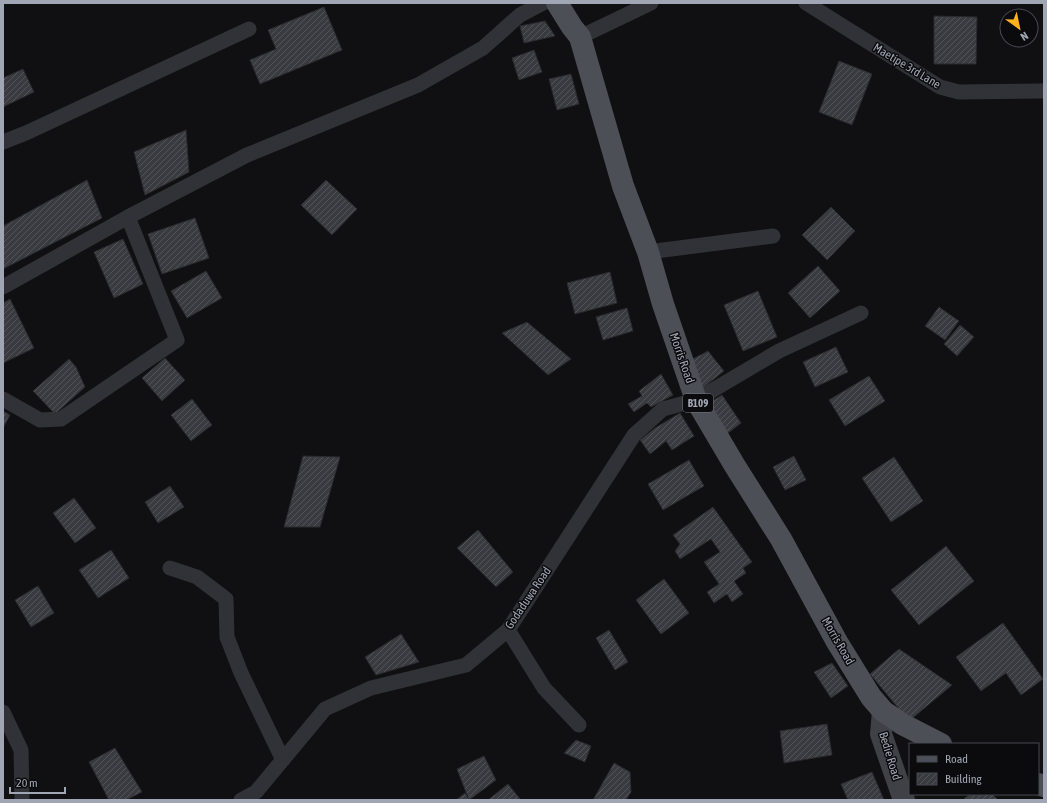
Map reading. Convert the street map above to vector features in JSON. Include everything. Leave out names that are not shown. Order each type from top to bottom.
[{"type":"main road","name":"Morris Road","points":[[556,3],[580,37],[623,186],[648,252],[663,304],[696,400],[781,539],[837,642],[871,697],[883,711],[902,724],[939,743]]},
{"type":"street","points":[[3,287],[128,217],[247,155],[418,85],[483,48],[520,14],[543,3]]},
{"type":"street","points":[[580,37],[652,3]]},
{"type":"street","name":"Maetipe 3rd Lane","points":[[806,3],[940,87],[959,92],[1044,91]]},
{"type":"street","points":[[3,142],[26,133],[249,29]]},
{"type":"street","points":[[3,399],[40,420],[60,419],[177,340],[128,217]]},
{"type":"street","points":[[648,252],[774,236]]},
{"type":"street","name":"Godaduwa Road","points":[[242,800],[256,792],[325,709],[371,688],[466,665],[508,630],[634,435],[663,409],[696,400],[779,351],[861,312]]},
{"type":"street","points":[[170,568],[197,577],[226,598],[227,637],[241,674],[283,760]]},
{"type":"street","points":[[508,630],[544,688],[579,725]]},
{"type":"street","name":"Bedie Road","points":[[883,711],[881,734],[904,800]]},
{"type":"street","points":[[3,712],[21,750],[22,800]]},
{"type":"building","points":[[324,7],[342,50],[260,84],[250,60],[276,49],[268,30]]},
{"type":"building","points":[[934,16],[977,17],[976,64],[934,64]]},
{"type":"building","points":[[545,21],[555,36],[524,43],[520,26]]},
{"type":"building","points":[[534,50],[542,72],[519,80],[512,58]]},
{"type":"building","points":[[839,61],[872,74],[852,125],[819,112]]},
{"type":"building","points":[[23,69],[34,92],[3,107],[3,78]]},
{"type":"building","points":[[571,74],[579,104],[557,110],[549,79]]},
{"type":"building","points":[[186,130],[189,172],[145,195],[134,152]]},
{"type":"building","points":[[87,180],[102,218],[3,269],[3,226]]},
{"type":"building","points":[[326,180],[357,209],[332,235],[301,205]]},
{"type":"building","points":[[831,207],[855,231],[827,260],[802,235]]},
{"type":"building","points":[[195,218],[209,258],[162,274],[148,234]]},
{"type":"building","points":[[123,239],[143,284],[114,298],[94,252]]},
{"type":"building","points":[[818,266],[840,291],[810,318],[788,293]]},
{"type":"building","points":[[206,271],[222,298],[187,318],[171,291]]},
{"type":"building","points":[[610,272],[617,303],[575,314],[567,283]]},
{"type":"building","points":[[758,291],[777,337],[743,351],[724,305]]},
{"type":"building","points":[[10,299],[34,348],[3,363],[3,303]]},
{"type":"building","points":[[939,307],[959,321],[945,340],[925,326]]},
{"type":"building","points":[[627,308],[633,331],[603,340],[596,317]]},
{"type":"building","points":[[527,322],[571,359],[548,375],[502,333]]},
{"type":"building","points":[[960,325],[974,337],[957,356],[944,344]]},
{"type":"building","points":[[836,347],[848,372],[815,387],[803,362]]},
{"type":"building","points":[[708,351],[724,371],[700,390],[691,360]]},
{"type":"building","points":[[165,358],[185,380],[162,401],[142,378]]},
{"type":"building","points":[[69,359],[76,367],[85,387],[55,414],[33,391]]},
{"type":"building","points":[[661,374],[673,395],[651,407],[647,403],[634,412],[628,404],[642,396],[639,391]]},
{"type":"building","points":[[869,376],[885,401],[845,426],[829,400]]},
{"type":"building","points":[[722,395],[741,423],[724,436],[707,404]]},
{"type":"building","points":[[192,399],[212,425],[191,441],[171,415]]},
{"type":"building","points":[[3,411],[10,415],[3,428]]},
{"type":"building","points":[[680,413],[694,436],[672,450],[666,441],[650,454],[640,440],[655,428]]},
{"type":"building","points":[[303,456],[340,457],[320,527],[284,527]]},
{"type":"building","points":[[794,456],[806,480],[785,490],[773,467]]},
{"type":"building","points":[[894,457],[923,501],[891,522],[862,478]]},
{"type":"building","points":[[689,460],[704,486],[663,510],[648,484]]},
{"type":"building","points":[[170,486],[184,507],[158,523],[145,502]]},
{"type":"building","points":[[74,498],[96,528],[75,543],[53,513]]},
{"type":"building","points":[[713,507],[752,562],[743,568],[746,573],[734,581],[743,594],[732,602],[727,594],[714,603],[707,592],[719,584],[704,562],[720,552],[711,539],[680,559],[675,551],[680,544],[673,535]]},
{"type":"building","points":[[478,530],[513,572],[496,587],[457,548]]},
{"type":"building","points":[[946,546],[974,581],[919,625],[891,590]]},
{"type":"building","points":[[111,550],[129,578],[98,598],[79,570]]},
{"type":"building","points":[[664,579],[689,613],[661,634],[636,600]]},
{"type":"building","points":[[38,586],[54,613],[31,627],[15,600]]},
{"type":"building","points":[[1003,623],[1043,679],[1021,695],[1006,673],[981,691],[956,657]]},
{"type":"building","points":[[609,630],[628,662],[615,670],[596,638]]},
{"type":"building","points":[[401,634],[419,662],[376,675],[365,657]]},
{"type":"building","points":[[899,649],[952,685],[909,721],[870,674]]},
{"type":"building","points":[[832,663],[848,686],[831,698],[814,672]]},
{"type":"building","points":[[827,724],[832,755],[784,763],[780,731]]},
{"type":"building","points":[[576,740],[591,746],[585,762],[564,753]]},
{"type":"building","points":[[115,748],[142,792],[126,800],[109,800],[89,762]]},
{"type":"building","points":[[484,756],[496,780],[469,800],[457,769]]},
{"type":"building","points":[[614,763],[630,772],[631,792],[626,800],[593,800]]},
{"type":"building","points":[[872,772],[884,800],[848,800],[841,784]]},
{"type":"building","points":[[508,784],[521,800],[488,800]]},
{"type":"building","points":[[465,793],[469,800],[456,800]]},
{"type":"building","points":[[969,795],[993,795],[998,800],[963,800]]}]
